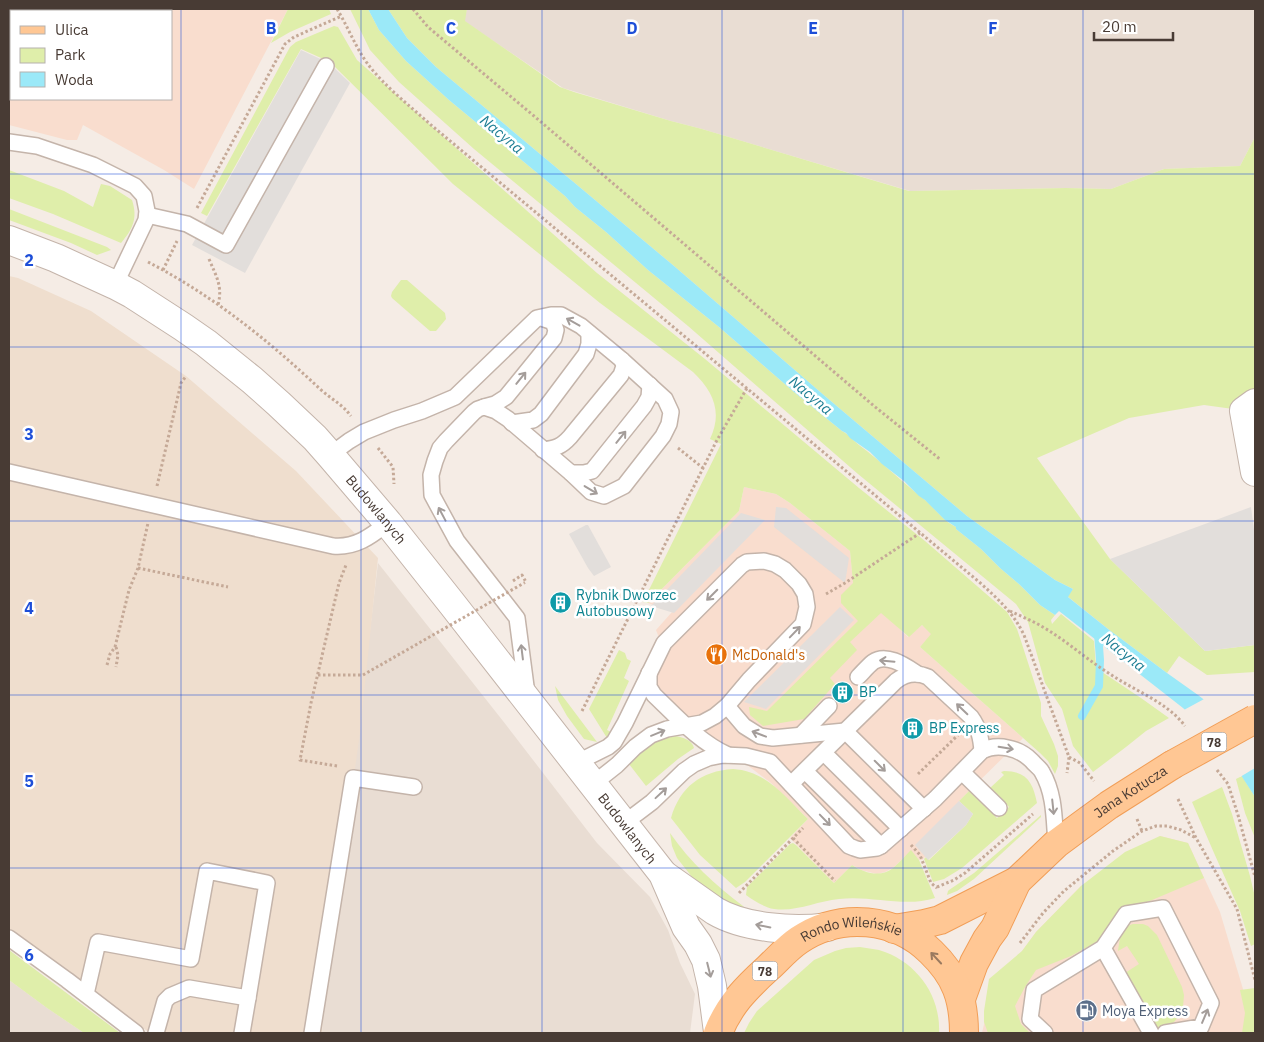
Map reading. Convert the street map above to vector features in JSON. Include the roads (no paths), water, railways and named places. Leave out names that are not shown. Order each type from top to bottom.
[{"type":"main road","name":"Jana Kotucza","points":[[894,928],[940,920],[1017,881],[1056,844],[1109,805],[1172,765],[1255,719]]},
{"type":"main road","name":"Jana Kotucza","points":[[965,1023],[977,956],[995,928],[1017,881]]},
{"type":"main road","name":"Rondo Wileńskie","points":[[718,1033],[732,1004],[748,986],[798,941],[828,927],[853,922],[867,922],[894,928],[925,946],[951,975],[965,1023]]},
{"type":"street","name":"Budowlanych","points":[[9,240],[56,258],[132,294],[183,327],[228,360],[315,438],[388,523],[663,874],[686,927],[706,960],[712,986],[718,1033]]},
{"type":"street","points":[[1255,403],[1244,410],[1255,472]]},
{"type":"street","name":"Budowlanych","points":[[663,874],[718,913],[738,921],[788,929],[828,927]]},
{"type":"lane","points":[[147,215],[187,224],[226,245],[326,66]]},
{"type":"lane","points":[[9,142],[37,146],[93,165],[135,186],[144,196],[147,206],[145,223],[115,285]]},
{"type":"lane","points":[[330,455],[364,432],[455,397],[537,318],[551,315],[561,315],[589,333],[665,399],[671,412],[669,424],[663,436],[624,486],[604,496],[591,492],[496,411],[484,408]]},
{"type":"lane","points":[[528,700],[517,618],[457,541],[432,495],[432,475],[440,448],[446,441],[478,409],[496,404],[506,397],[554,338],[556,330],[553,322],[541,318]]},
{"type":"lane","points":[[512,423],[533,420],[541,414],[586,354],[589,344],[589,333]]},
{"type":"lane","points":[[543,450],[555,448],[563,444],[570,437],[621,375],[624,366],[622,360]]},
{"type":"lane","points":[[571,473],[584,473],[592,471],[596,467],[644,406],[649,397],[650,385]]},
{"type":"lane","points":[[9,472],[338,546],[360,542],[388,523]]},
{"type":"lane","points":[[576,763],[614,742],[664,643],[742,565],[747,562],[764,561],[775,564],[780,566],[802,588],[807,605],[807,612],[802,624],[727,706],[715,716],[702,722],[667,729],[651,735],[593,784]]},
{"type":"lane","points":[[858,677],[873,662],[883,659],[898,662],[918,674]]},
{"type":"lane","points":[[649,673],[648,683],[650,691],[708,744],[728,755]]},
{"type":"lane","points":[[791,784],[900,678],[909,674],[924,675],[931,679],[971,717],[980,733],[982,751]]},
{"type":"lane","points":[[727,706],[744,726],[760,736],[772,738],[845,731],[924,809]]},
{"type":"lane","points":[[801,735],[829,706]]},
{"type":"lane","points":[[623,824],[652,802],[690,767],[708,758],[728,755],[746,756],[770,762],[849,846],[860,850],[877,848],[935,799],[982,751],[989,747],[1002,746],[1016,750],[1028,757],[1042,771],[1051,790],[1056,844]]},
{"type":"lane","points":[[824,753],[900,830]]},
{"type":"lane","points":[[805,770],[881,846]]},
{"type":"lane","points":[[962,772],[999,808]]},
{"type":"lane","points":[[312,1033],[353,778],[414,787]]},
{"type":"lane","points":[[86,994],[98,942],[191,959],[208,871],[267,883],[242,1033]]},
{"type":"lane","points":[[1045,1033],[1030,1019],[1034,990],[1103,948],[1126,914],[1163,908],[1211,1003],[1201,1027],[1164,1033]]},
{"type":"lane","points":[[9,938],[136,1033]]},
{"type":"lane","points":[[1103,948],[1150,1033]]},
{"type":"lane","points":[[156,1033],[165,1001],[170,996],[189,988],[248,998]]},
{"type":"water","name":"Nacyna","points":[[368,9],[388,9],[407,38],[436,67],[674,266],[826,397],[967,516],[1055,580],[1073,589],[1068,597],[1108,629],[1225,716],[1255,749],[1255,797],[1230,758],[1209,733],[1183,708],[1059,611],[1055,615],[1040,605],[981,549],[945,520],[904,481],[648,270],[575,207],[565,196],[449,100],[406,61],[379,30]]},
{"type":"waterway","name":"Nacyna","points":[[1082,716],[1099,686],[1098,633]]},
{"type":"place","name":"Rybnik Dworzec Autobusowy","points":[[560,603]]},
{"type":"place","name":"McDonald's","points":[[716,655]]},
{"type":"place","name":"BP","points":[[843,692]]},
{"type":"place","name":"BP Express","points":[[913,728]]},
{"type":"place","name":"Moya Express","points":[[1086,1011]]}]
